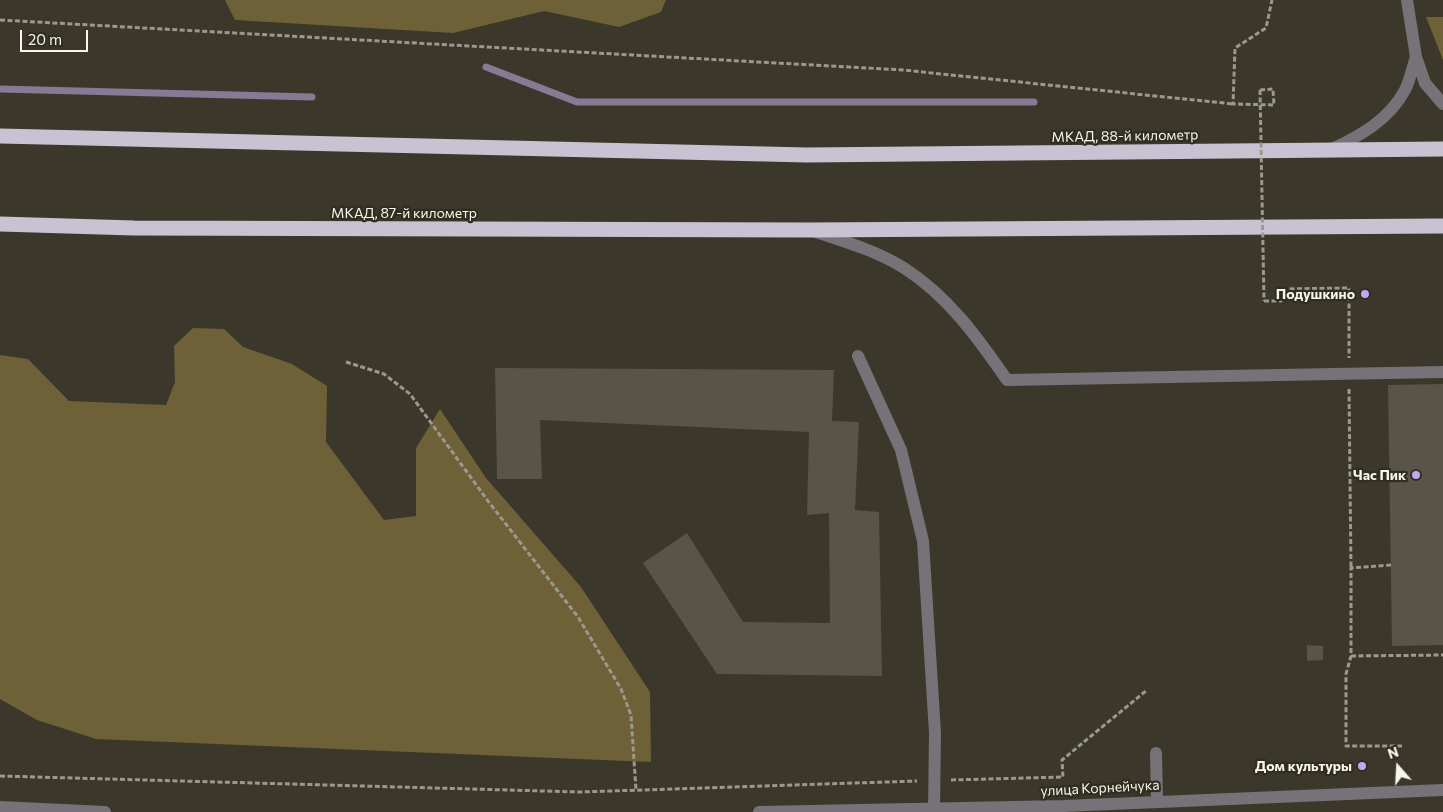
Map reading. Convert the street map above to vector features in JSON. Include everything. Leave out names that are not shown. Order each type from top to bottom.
[{"type":"highway","name":"МКАД, 88-й километр","points":[[0,136],[807,155],[1443,149]]},
{"type":"highway","name":"МКАД, 87-й километр","points":[[0,224],[134,228],[809,230]]},
{"type":"highway","points":[[809,230],[1443,226]]},
{"type":"street","points":[[1407,0],[1416,57],[1425,83],[1443,104]]},
{"type":"street","points":[[1330,150],[1358,137],[1386,116],[1405,90],[1416,57]]},
{"type":"street","points":[[809,230],[858,246],[904,268],[940,296],[970,328],[1007,380],[1349,372],[1443,372]]},
{"type":"street","points":[[858,356],[901,450],[923,541],[935,733],[934,810]]},
{"type":"street","points":[[1156,753],[1157,800]]},
{"type":"street","name":"улица Корнейчука","points":[[759,812],[1064,806],[1157,800],[1443,790]]},
{"type":"street","points":[[0,807],[105,812]]},
{"type":"path","points":[[1233,104],[1235,48],[1266,28],[1272,0]]},
{"type":"path","points":[[0,20],[903,70],[1233,104],[1274,105],[1273,89],[1260,90],[1264,301],[1281,301],[1281,289],[1349,288],[1351,656],[1346,674],[1346,746],[1402,746]]},
{"type":"path","points":[[346,362],[384,374],[410,394],[488,501],[578,617],[621,689],[628,706],[632,725],[636,790]]},
{"type":"path","points":[[1350,568],[1391,565]]},
{"type":"path","points":[[1351,656],[1443,655]]},
{"type":"path","points":[[0,776],[580,792],[1063,777],[1062,760],[1148,690]]},
{"type":"shaded area","points":[[225,0],[666,0],[661,12],[619,27],[544,11],[453,33],[235,20]]},
{"type":"shaded area","points":[[1426,17],[1443,17],[1443,60]]},
{"type":"shaded area","points":[[193,328],[224,329],[243,347],[292,364],[327,386],[326,442],[384,520],[416,516],[416,448],[440,409],[486,478],[581,587],[650,692],[651,762],[96,739],[37,720],[0,699],[0,355],[28,359],[69,401],[166,405],[175,382],[174,346]]},
{"type":"building","points":[[495,368],[834,370],[832,421],[859,422],[855,510],[879,512],[882,676],[717,674],[643,563],[687,533],[743,622],[830,623],[829,513],[807,515],[809,432],[540,420],[542,479],[497,479]]},
{"type":"building","name":"Час Пик","points":[[1443,384],[1443,645],[1392,646],[1388,385]]},
{"type":"building","points":[[1307,645],[1323,646],[1323,660],[1307,661]]},
{"type":"waterway","points":[[486,67],[577,102],[1034,102]]},
{"type":"waterway","points":[[0,89],[312,97]]},
{"type":"place","name":"Подушкино","points":[[1365,294]]},
{"type":"place","name":"Час Пик","points":[[1416,475]]},
{"type":"place","name":"Дом культуры","points":[[1362,766]]}]
